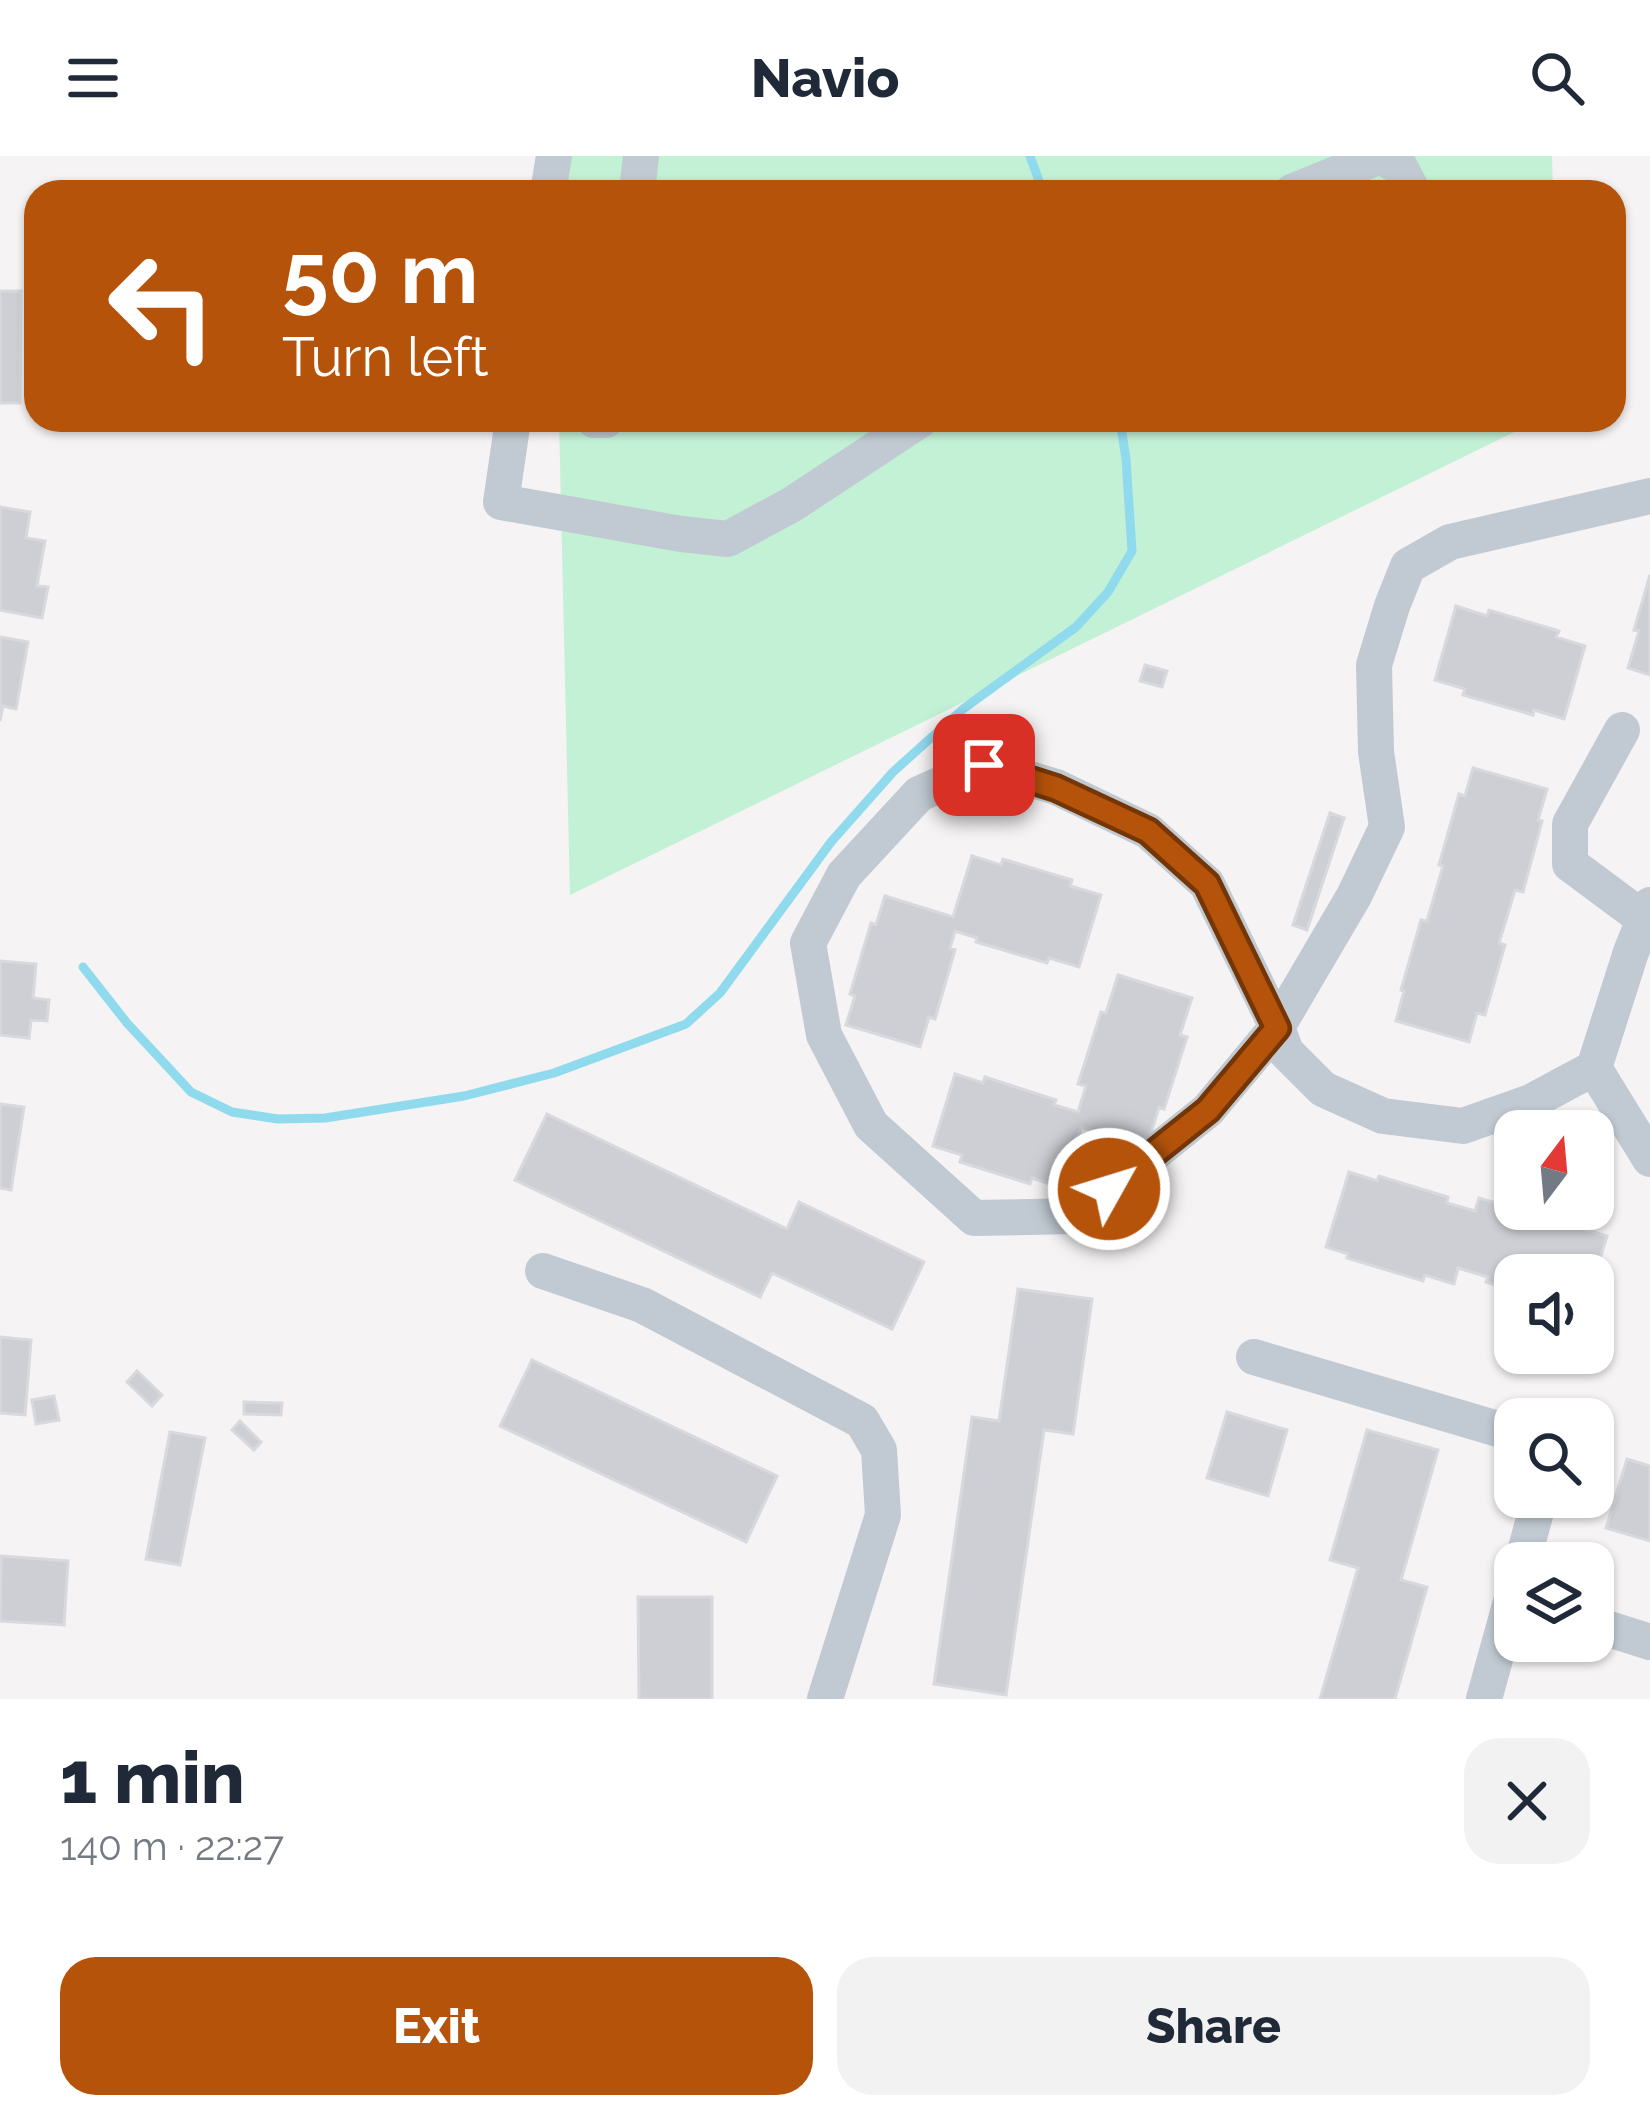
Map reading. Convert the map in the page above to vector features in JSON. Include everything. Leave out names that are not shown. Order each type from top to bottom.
[{"type":"street","points":[[1310,180],[1380,156],[1404,172]]},
{"type":"street","points":[[511,432],[501,502],[728,539],[791,505],[902,432]]},
{"type":"street","points":[[1622,730],[1570,824],[1570,864],[1647,912],[1594,1068],[1531,1102],[1463,1126],[1383,1116],[1323,1089],[1286,1052],[1277,1028],[1207,884],[1148,831],[1056,788],[984,765],[919,794],[844,875],[808,943],[824,1035],[871,1125],[974,1218],[1076,1216],[1208,1110],[1277,1028],[1354,896],[1387,827],[1376,752],[1374,664],[1408,566],[1450,542],[1650,496]]},
{"type":"street","points":[[1594,1068],[1650,1159]]},
{"type":"street","points":[[543,1271],[643,1305],[862,1421],[879,1450],[883,1515],[825,1699]]},
{"type":"street","points":[[1254,1358],[1494,1428]]},
{"type":"street","points":[[1614,1631],[1650,1642]]},
{"type":"street","points":[[1484,1699],[1495,1662]]},
{"type":"green space","points":[[553,156],[1552,156],[1553,180],[554,180]]},
{"type":"green space","points":[[559,432],[1515,432],[570,895]]},
{"type":"building","points":[[0,291],[21,291],[20,403],[0,403]]},
{"type":"building","points":[[0,507],[30,512],[26,538],[45,541],[37,586],[48,587],[42,618],[0,610]]},
{"type":"building","points":[[1650,575],[1650,675],[1628,668]]},
{"type":"building","points":[[1456,606],[1487,616],[1489,610],[1559,631],[1556,637],[1585,646],[1564,719],[1463,695],[1465,689],[1435,680]]},
{"type":"building","points":[[0,637],[28,642],[16,709],[3,706],[0,721]]},
{"type":"building","points":[[1145,665],[1167,671],[1162,687],[1140,681]]},
{"type":"building","points":[[1473,768],[1547,789],[1523,892],[1515,890],[1485,1015],[1477,1013],[1469,1042],[1396,1021],[1421,920],[1427,921],[1443,866],[1439,865],[1459,794],[1465,796]]},
{"type":"building","points":[[1330,813],[1344,818],[1307,930],[1293,925]]},
{"type":"building","points":[[972,856],[1001,865],[1003,859],[1072,880],[1070,886],[1101,895],[1079,967],[1049,958],[1047,963],[955,931],[950,948],[955,950],[935,1019],[929,1017],[920,1047],[846,1025],[871,923],[876,925],[885,896],[953,917]]},
{"type":"building","points":[[0,961],[36,964],[33,998],[49,1000],[47,1021],[31,1020],[29,1038],[0,1035]]},
{"type":"building","points":[[1118,975],[1192,998],[1180,1035],[1187,1037],[1146,1148],[1081,1127],[1062,1188],[1032,1178],[1030,1184],[960,1162],[962,1155],[933,1146],[955,1074],[983,1083],[985,1077],[1078,1112],[1086,1086],[1078,1084]]},
{"type":"building","points":[[0,1104],[24,1107],[11,1190],[0,1188]]},
{"type":"building","points":[[547,1114],[787,1229],[799,1202],[924,1262],[892,1329],[772,1273],[760,1297],[515,1180]]},
{"type":"building","points":[[1349,1172],[1448,1197],[1447,1203],[1475,1211],[1479,1198],[1494,1202],[1494,1230],[1587,1230],[1607,1236],[1602,1254],[1494,1254],[1494,1284],[1486,1282],[1488,1277],[1458,1268],[1454,1284],[1425,1275],[1423,1281],[1326,1247]]},
{"type":"building","points":[[1018,1289],[1092,1299],[1073,1434],[1044,1430],[1006,1695],[934,1684],[972,1417],[999,1421]]},
{"type":"building","points":[[0,1337],[31,1340],[25,1415],[0,1413]]},
{"type":"building","points":[[532,1360],[777,1476],[746,1542],[500,1426]]},
{"type":"building","points":[[137,1371],[162,1395],[152,1406],[127,1382]]},
{"type":"building","points":[[54,1396],[59,1420],[36,1424],[32,1400]]},
{"type":"building","points":[[244,1402],[282,1403],[281,1415],[244,1414]]},
{"type":"building","points":[[1227,1412],[1287,1430],[1268,1496],[1207,1478]]},
{"type":"building","points":[[240,1421],[261,1442],[254,1450],[232,1430]]},
{"type":"building","points":[[1367,1430],[1438,1450],[1401,1580],[1427,1587],[1395,1699],[1320,1699],[1358,1568],[1330,1560]]},
{"type":"building","points":[[170,1432],[205,1438],[180,1565],[146,1559]]},
{"type":"building","points":[[1627,1459],[1650,1466],[1650,1541],[1606,1528],[1609,1518],[1614,1518]]},
{"type":"building","points":[[1,1556],[68,1561],[64,1625],[0,1621]]},
{"type":"building","points":[[638,1597],[712,1597],[712,1699],[639,1699]]},
{"type":"waterway","points":[[1030,156],[1039,180]]},
{"type":"waterway","points":[[83,967],[191,1092],[232,1112],[278,1119],[325,1118],[464,1096],[554,1073],[686,1024],[720,993],[831,842],[893,772],[963,709],[1076,627],[1108,592],[1132,551],[1122,432]]},
{"type":"route","points":[[984,765],[1056,788],[1148,831],[1207,884],[1277,1028],[1208,1110],[1109,1189]]}]
